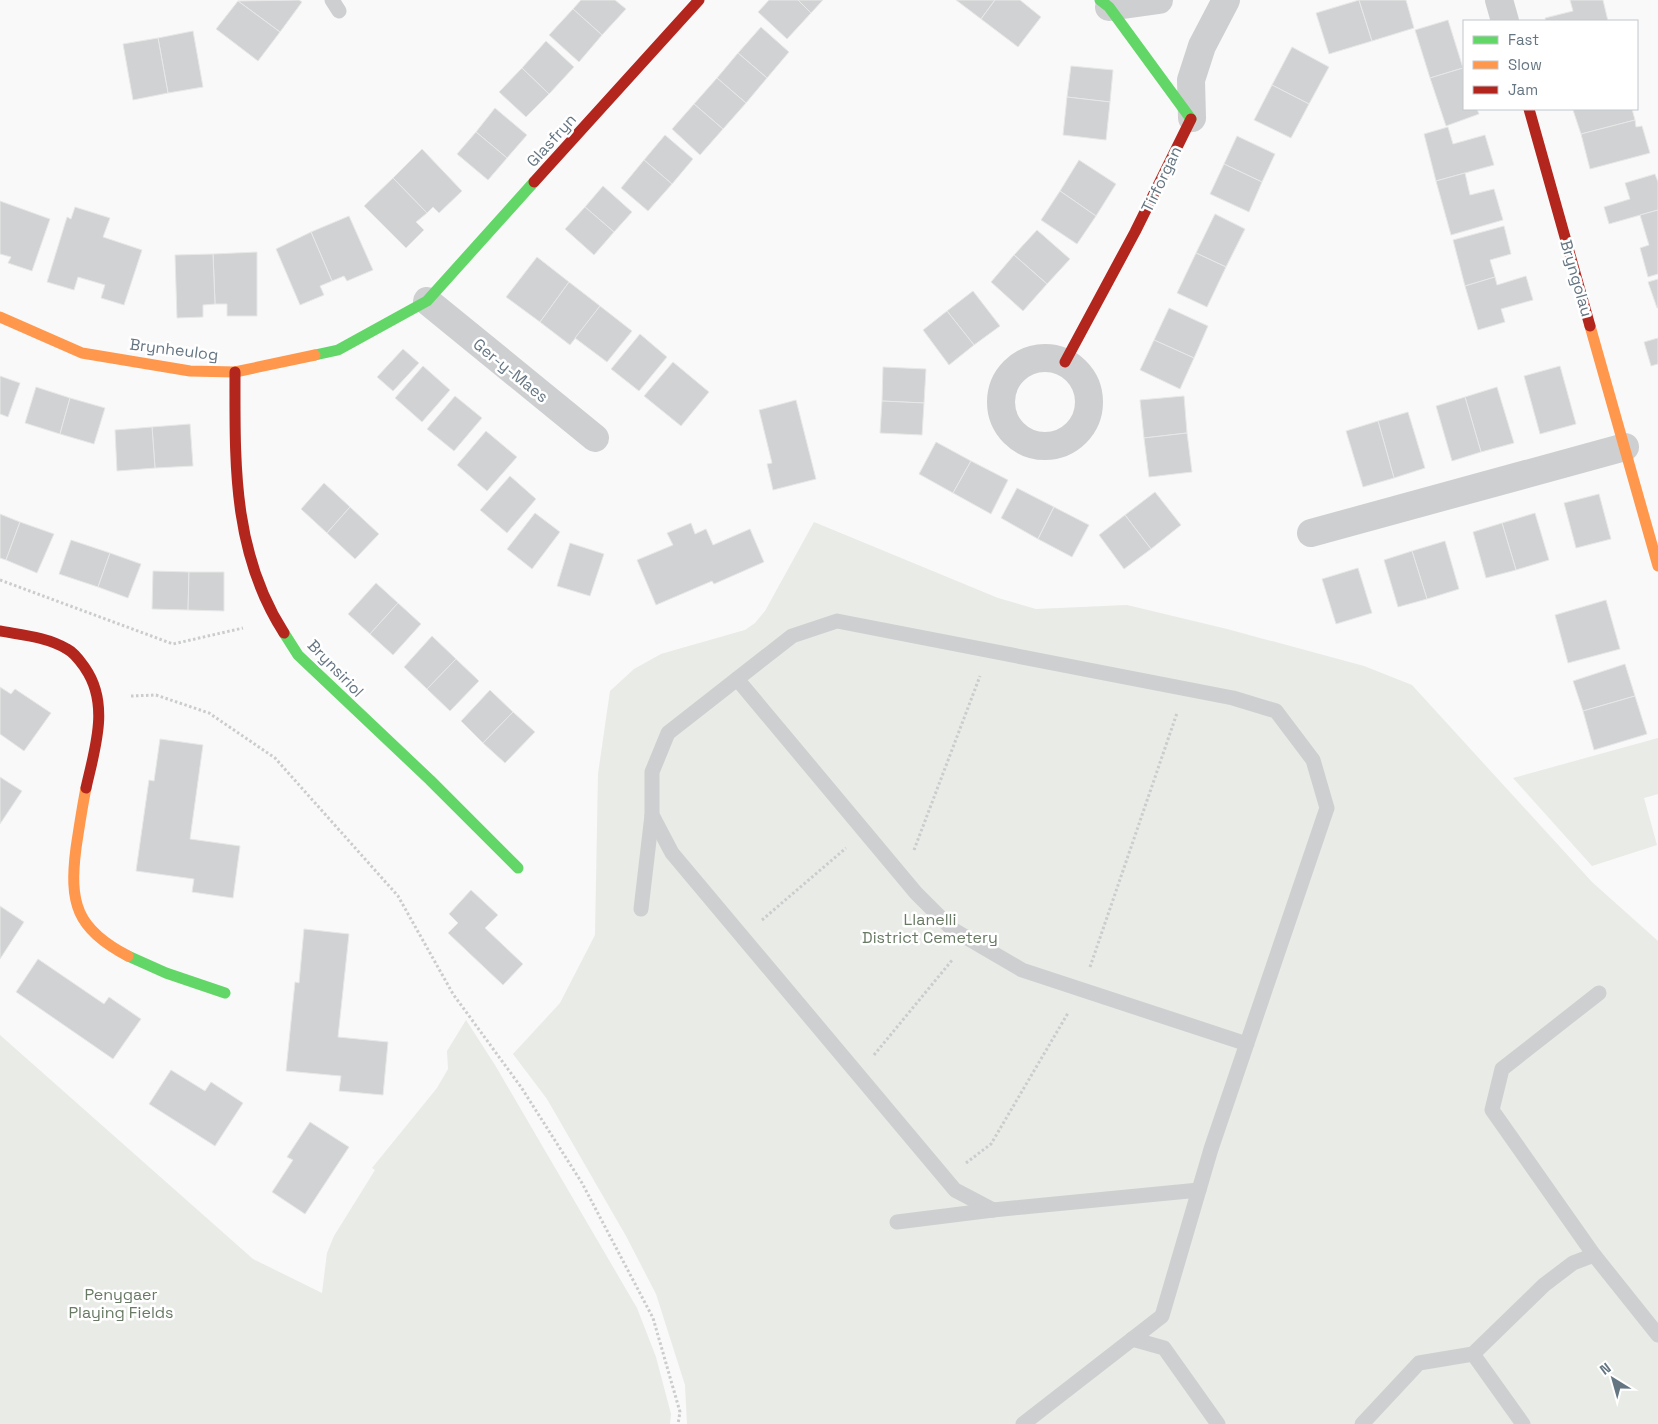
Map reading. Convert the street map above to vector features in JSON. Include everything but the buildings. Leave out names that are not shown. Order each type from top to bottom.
[{"type":"street","name":"Glasfryn","points":[[427,301],[699,0]]},
{"type":"street","points":[[1105,3],[1159,0]]},
{"type":"street","points":[[1192,118],[1191,80],[1202,46],[1226,0]]},
{"type":"street","points":[[1499,0],[1505,20]]},
{"type":"street","points":[[1105,3],[1192,118]]},
{"type":"street","name":"Bryngolau","points":[[1529,110],[1658,566]]},
{"type":"street","name":"Tirforgan","points":[[1066,362],[1135,232],[1192,118]]},
{"type":"street","name":"Brynheulog","points":[[0,317],[82,353],[190,371],[235,372],[338,350],[427,301]]},
{"type":"street","name":"Ger-y-Maes","points":[[427,301],[595,438]]},
{"type":"street","name":"Brynsiriol","points":[[235,372],[237,482],[248,554],[273,616],[298,654],[380,735],[430,780],[518,868]]},
{"type":"street","points":[[1312,533],[1625,447]]},
{"type":"street","points":[[0,631],[38,638],[70,650],[97,690],[99,719],[82,805],[72,884],[79,913],[98,936],[134,958],[166,975],[226,993]]},
{"type":"lane","points":[[641,909],[652,815],[652,772],[668,733],[792,636],[837,621],[1233,698],[1276,711],[1314,760],[1327,808],[1199,1190],[1162,1316],[1023,1424]]},
{"type":"lane","points":[[737,679],[903,878],[952,929],[1022,970],[1247,1044]]},
{"type":"lane","points":[[652,815],[672,853],[955,1190],[993,1210]]},
{"type":"lane","points":[[1599,993],[1502,1069],[1492,1110],[1594,1255],[1658,1335]]},
{"type":"lane","points":[[897,1222],[993,1210],[1199,1190]]},
{"type":"lane","points":[[1362,1424],[1419,1363],[1473,1354],[1544,1285],[1573,1263],[1594,1255]]},
{"type":"lane","points":[[1132,1339],[1164,1348],[1218,1424]]},
{"type":"lane","points":[[1473,1354],[1524,1424]]},
{"type":"path","points":[[0,580],[173,644],[250,627],[273,616]]},
{"type":"path","points":[[903,878],[990,651]]},
{"type":"path","points":[[946,1179],[991,1144],[1082,989],[1186,689]]},
{"type":"path","points":[[98,696],[156,695],[209,713],[275,758],[398,896],[453,994],[521,1087],[587,1191],[653,1318],[680,1412],[678,1424]]},
{"type":"path","points":[[742,937],[865,832]]},
{"type":"path","points":[[858,1074],[969,939]]},
{"type":"green space","name":"Llanelli District Cemetery","points":[[814,522],[998,598],[1036,609],[1127,605],[1227,629],[1364,666],[1412,685],[1592,882],[1658,941],[1658,1424],[687,1424],[685,1385],[656,1294],[626,1236],[547,1099],[513,1054],[560,1003],[595,935],[598,774],[610,691],[634,669],[661,654],[745,630],[755,623],[765,611]]},
{"type":"green space","points":[[1658,738],[1658,794],[1644,798],[1657,845],[1592,866],[1513,778]]},
{"type":"green space","name":"Penygaer Playing Fields","points":[[466,1020],[495,1065],[637,1308],[656,1357],[671,1414],[670,1424],[0,1424],[0,1035],[253,1259],[322,1293],[327,1253],[334,1236],[375,1170],[372,1168],[437,1088],[448,1069],[447,1051]]},
{"type":"traffic: fast","points":[[1100,0],[1109,7],[1191,119]]},
{"type":"traffic: fast","points":[[315,355],[338,350],[427,301],[534,182]]},
{"type":"traffic: fast","points":[[284,633],[298,655],[430,780],[518,868]]},
{"type":"traffic: fast","points":[[128,956],[166,973],[225,993]]},
{"type":"traffic: slow","points":[[0,317],[82,353],[190,371],[235,372],[315,355]]},
{"type":"traffic: slow","points":[[1590,326],[1658,566]]},
{"type":"traffic: slow","points":[[86,788],[74,867],[76,899],[80,913],[97,935],[128,956]]},
{"type":"traffic: jam","points":[[534,182],[699,0]]},
{"type":"traffic: jam","points":[[1529,110],[1590,326]]},
{"type":"traffic: jam","points":[[1065,362],[1135,232],[1191,119]]},
{"type":"traffic: jam","points":[[235,372],[237,473],[246,539],[254,571],[267,602],[284,633]]},
{"type":"traffic: jam","points":[[0,631],[43,639],[67,649],[79,660],[93,682],[99,711],[96,742],[86,788]]}]
